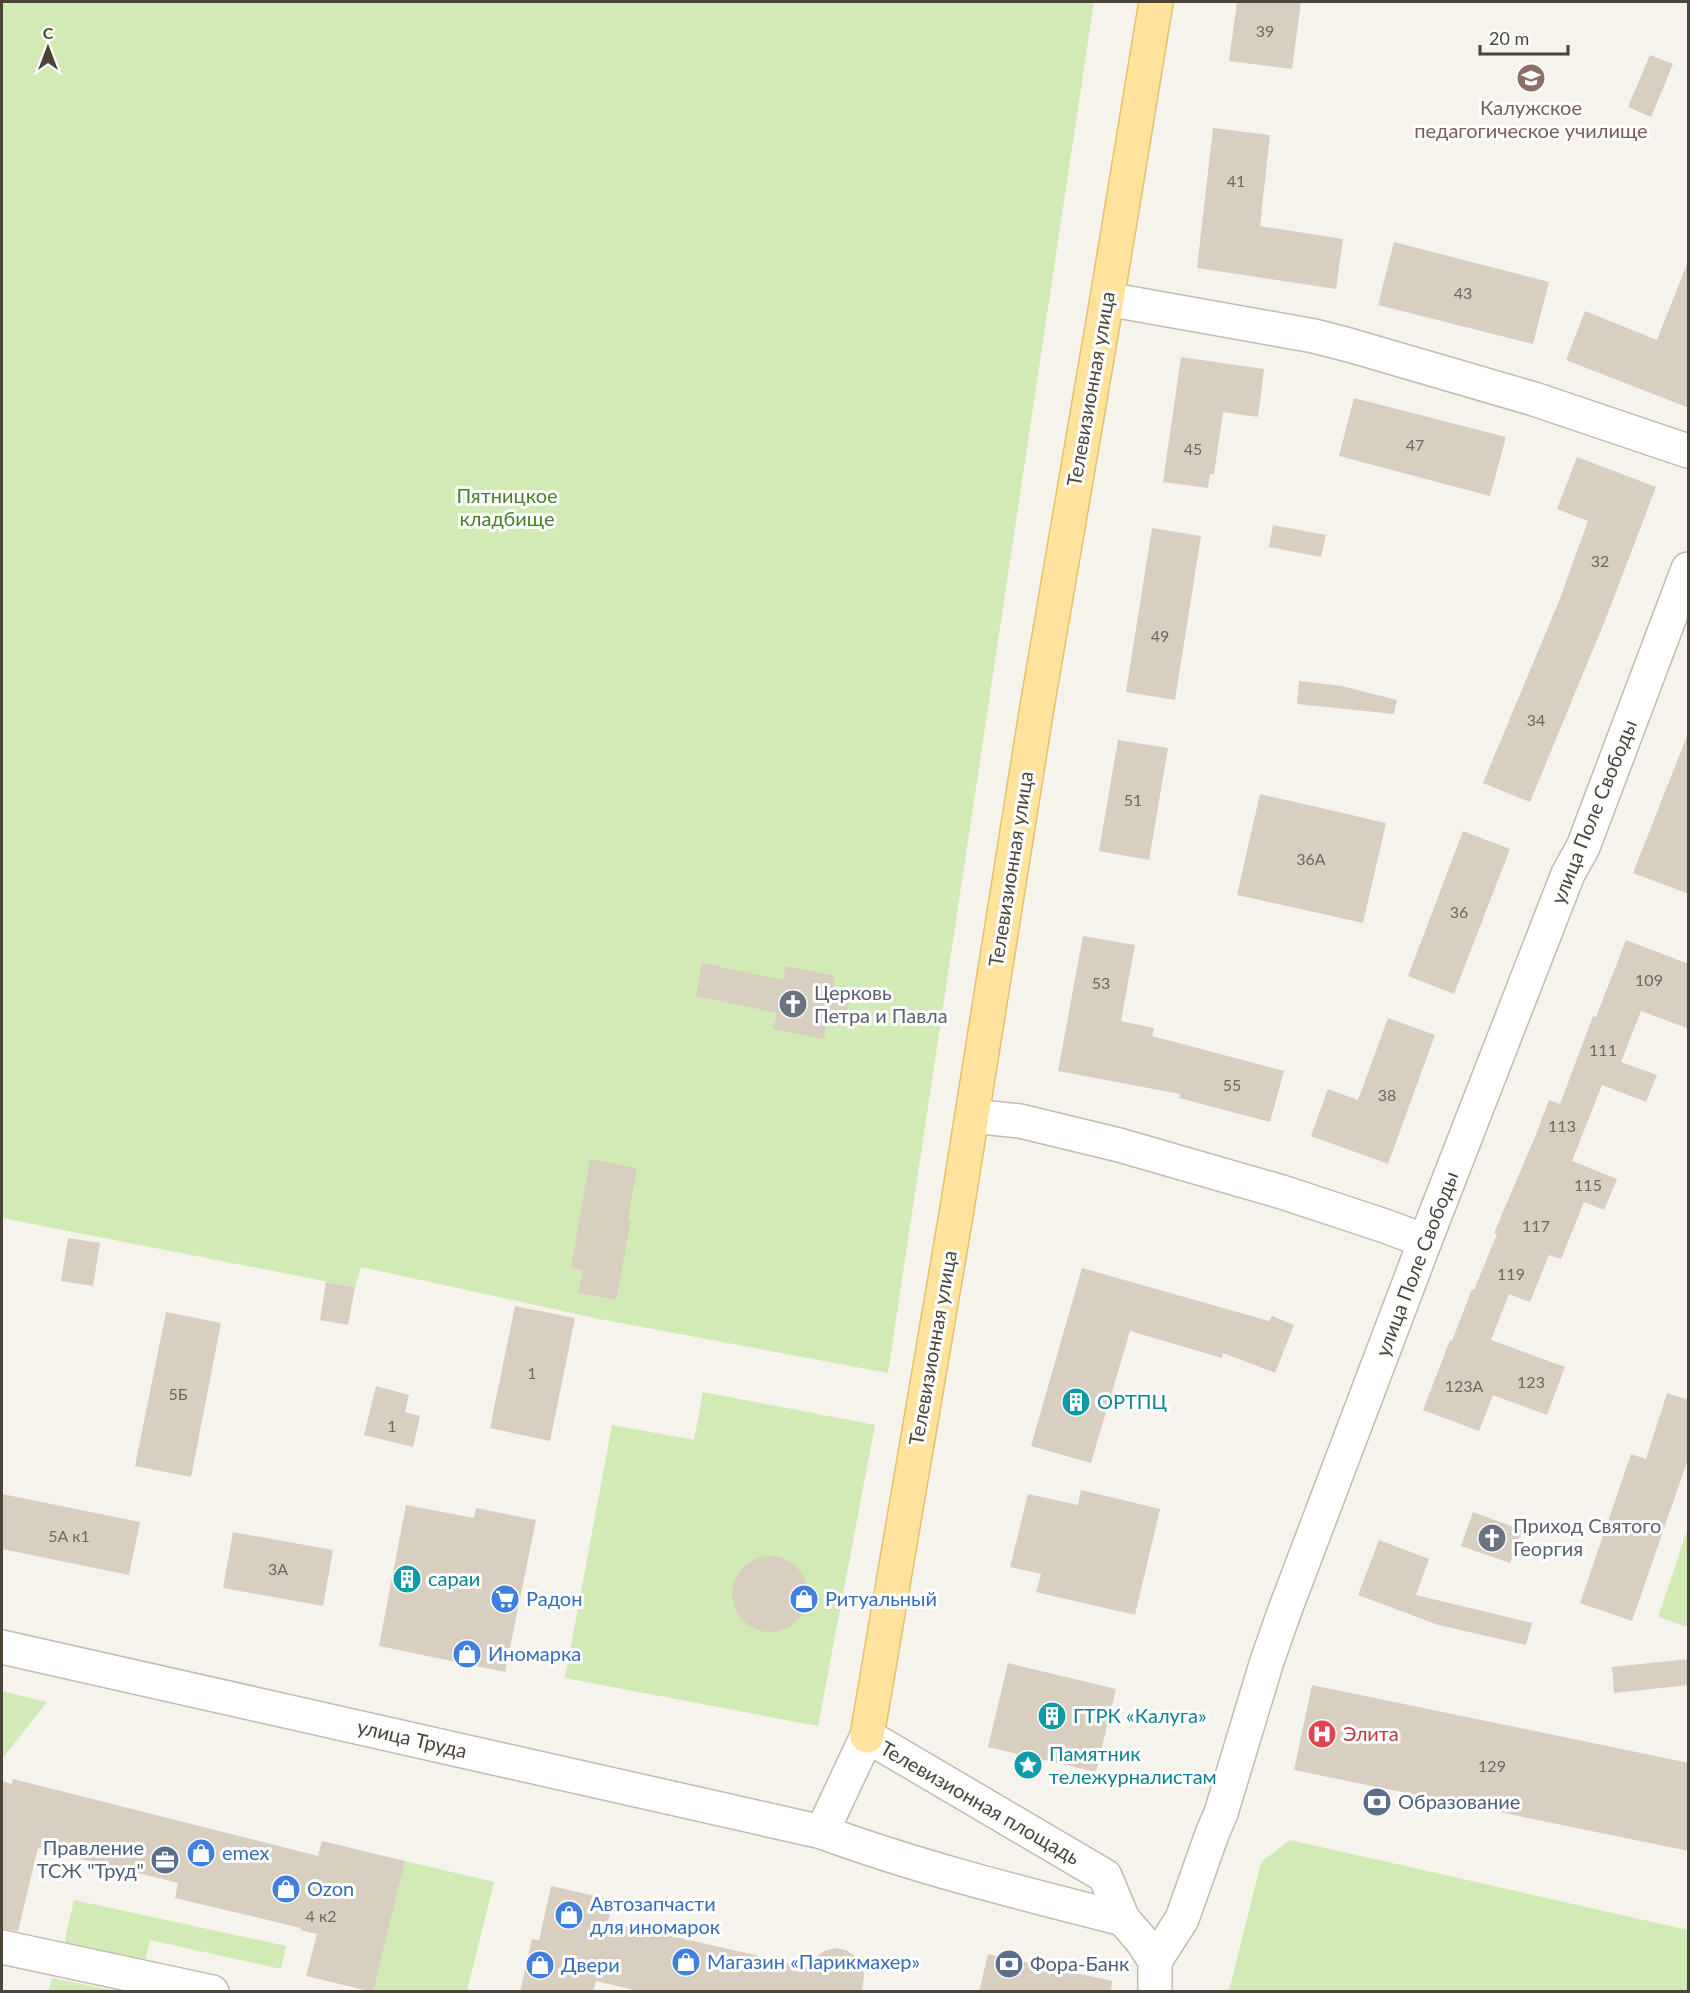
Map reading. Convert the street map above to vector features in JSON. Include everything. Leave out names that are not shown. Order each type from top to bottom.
[{"type":"main road","name":"Телевизионная улица","points":[[867,1736],[1156,2]]},
{"type":"street","points":[[1107,299],[1337,342],[1534,399],[1689,452]]},
{"type":"street","name":"улица Поле Свободы","points":[[1144,1953],[1182,1919],[1221,1813],[1267,1661],[1285,1610],[1425,1241],[1568,874],[1583,847],[1689,569]]},
{"type":"street","points":[[972,1116],[1020,1121],[1119,1145],[1282,1192],[1425,1241]]},
{"type":"street","name":"улица Труда","points":[[2,1647],[822,1832]]},
{"type":"street","name":"Телевизионная площадь","points":[[822,1832],[867,1736],[1105,1876],[1144,1953]]},
{"type":"street","points":[[822,1832],[970,1880],[1144,1953]]},
{"type":"street","points":[[2,1947],[212,1992]]},
{"type":"green space","name":"Пятницкое кладбище","points":[[2,2],[1094,2],[888,1373],[599,1319],[361,1267],[355,1287],[2,1218]]},
{"type":"green space","points":[[703,1392],[875,1425],[818,1726],[565,1678],[612,1425],[694,1440]]},
{"type":"green space","points":[[1688,1528],[1688,1627],[1658,1617]]},
{"type":"green space","points":[[2,1691],[47,1702],[2,1759]]},
{"type":"green space","points":[[1290,1840],[1688,1930],[1688,1991],[1229,1991],[1261,1862]]},
{"type":"green space","points":[[405,1861],[494,1882],[467,1991],[373,1991]]},
{"type":"green space","points":[[74,1900],[286,1946],[281,1969],[150,1940],[145,1962],[64,1944]]},
{"type":"green space","points":[[52,1978],[117,1991],[49,1991]]},
{"type":"building","points":[[1237,2],[1301,2],[1292,69],[1229,61]]},
{"type":"building","points":[[1650,55],[1673,64],[1651,117],[1628,107]]},
{"type":"building","points":[[1213,128],[1270,135],[1260,226],[1343,239],[1336,289],[1197,268]]},
{"type":"building","points":[[1394,242],[1549,282],[1533,344],[1378,305]]},
{"type":"building","points":[[1687,264],[1689,265],[1689,408],[1566,360],[1585,311],[1657,340]]},
{"type":"building","points":[[1181,357],[1264,369],[1258,417],[1223,412],[1214,474],[1210,474],[1208,488],[1163,482]]},
{"type":"building","points":[[1354,398],[1506,437],[1490,496],[1339,456]]},
{"type":"building","points":[[1577,457],[1656,487],[1606,618],[1530,802],[1483,783],[1559,601],[1588,521],[1557,509]]},
{"type":"building","points":[[1273,525],[1326,535],[1321,557],[1269,547]]},
{"type":"building","points":[[1152,528],[1201,536],[1175,700],[1126,692]]},
{"type":"building","points":[[1299,681],[1342,686],[1397,700],[1394,714],[1297,704]]},
{"type":"building","points":[[1687,736],[1689,736],[1689,894],[1633,873]]},
{"type":"building","points":[[1118,740],[1168,748],[1149,860],[1099,851]]},
{"type":"building","points":[[1260,794],[1386,823],[1363,923],[1237,895]]},
{"type":"building","points":[[1463,831],[1510,849],[1454,994],[1408,976]]},
{"type":"building","points":[[1083,936],[1135,945],[1121,1021],[1154,1028],[1152,1036],[1284,1071],[1270,1122],[1179,1098],[1180,1094],[1058,1071]]},
{"type":"building","points":[[1626,940],[1689,964],[1689,1029],[1641,1011],[1621,1062],[1657,1075],[1646,1102],[1602,1085],[1572,1161],[1617,1179],[1604,1210],[1584,1202],[1561,1259],[1549,1255],[1530,1302],[1509,1294],[1491,1340],[1565,1367],[1547,1415],[1493,1395],[1479,1431],[1423,1410],[1450,1340],[1452,1341],[1497,1234],[1494,1233],[1549,1100],[1560,1104],[1593,1016],[1596,1017]]},
{"type":"building","name":"Церковь Петра и Павла","points":[[702,963],[783,980],[786,966],[835,976],[833,989],[851,993],[844,1027],[827,1024],[824,1039],[773,1029],[777,1013],[696,996]]},
{"type":"building","points":[[1388,1018],[1435,1035],[1388,1164],[1311,1136],[1328,1089],[1358,1100]]},
{"type":"building","points":[[590,1159],[637,1168],[628,1219],[631,1220],[616,1300],[578,1293],[583,1270],[571,1268]]},
{"type":"building","points":[[68,1238],[100,1243],[93,1286],[61,1281]]},
{"type":"building","name":"ОРТПЦ","points":[[1082,1268],[1269,1321],[1272,1316],[1294,1325],[1275,1373],[1223,1353],[1222,1358],[1130,1331],[1091,1463],[1031,1446]]},
{"type":"building","points":[[326,1282],[355,1287],[348,1325],[320,1320]]},
{"type":"building","points":[[515,1306],[575,1318],[550,1441],[490,1428]]},
{"type":"building","points":[[166,1312],[221,1323],[191,1477],[135,1466]]},
{"type":"building","points":[[376,1386],[409,1395],[405,1412],[420,1416],[413,1447],[364,1435]]},
{"type":"building","points":[[1667,1393],[1689,1400],[1689,1456],[1632,1621],[1580,1603],[1631,1454],[1646,1459]]},
{"type":"building","points":[[1081,1490],[1160,1509],[1135,1615],[1036,1592],[1041,1574],[1010,1567],[1028,1494],[1078,1505]]},
{"type":"building","points":[[2,1494],[140,1522],[129,1575],[2,1549]]},
{"type":"building","points":[[406,1505],[474,1518],[476,1508],[536,1520],[505,1672],[379,1646]]},
{"type":"building","name":"Приход Святого Георгия","points":[[1473,1512],[1522,1530],[1510,1563],[1461,1546]]},
{"type":"building","points":[[233,1532],[333,1550],[323,1606],[223,1588]]},
{"type":"building","points":[[1379,1540],[1429,1559],[1416,1595],[1532,1623],[1526,1645],[1438,1625],[1358,1595]]},
{"type":"building","points":[[770,1556],[785,1559],[797,1567],[805,1579],[808,1594],[805,1609],[797,1621],[785,1629],[770,1632],[755,1629],[743,1621],[735,1609],[732,1594],[735,1579],[743,1567],[755,1559]]},
{"type":"building","points":[[1689,1659],[1689,1685],[1614,1693],[1612,1667]]},
{"type":"building","name":"ГТРК «Калуга»","points":[[1008,1663],[1116,1689],[1096,1772],[988,1747]]},
{"type":"building","points":[[1312,1685],[1689,1763],[1689,1851],[1294,1770]]},
{"type":"building","points":[[13,1779],[318,1856],[322,1841],[405,1861],[373,1992],[306,1976],[317,1934],[300,1930],[301,1928],[175,1898],[178,1883],[38,1848],[18,1931],[2,1929],[2,1781],[12,1784]]},
{"type":"building","points":[[551,1886],[613,1900],[608,1922],[808,1967],[824,1951],[835,1948],[846,1950],[862,1965],[864,1975],[862,1992],[643,1992],[596,1981],[593,1992],[520,1992],[532,1939],[539,1940]]},
{"type":"building","name":"Фора-Банк","points":[[988,1954],[1112,1981],[1111,1992],[979,1992]]},
{"type":"place","name":"Калужское педагогическое училище","points":[[1531,78]]},
{"type":"place","name":"Церковь Петра и Павла","points":[[793,1004]]},
{"type":"place","name":"ОРТПЦ","points":[[1076,1402]]},
{"type":"place","name":"Приход Святого Георгия","points":[[1492,1538]]},
{"type":"place","name":"сараи","points":[[407,1579]]},
{"type":"place","name":"Радон","points":[[505,1599]]},
{"type":"place","name":"Ритуальный","points":[[804,1599]]},
{"type":"place","name":"Иномарка","points":[[467,1654]]},
{"type":"place","name":"ГТРК «Калуга»","points":[[1052,1716]]},
{"type":"place","name":"Элита","points":[[1322,1734]]},
{"type":"place","name":"Памятник тележурналистам","points":[[1028,1765]]},
{"type":"place","name":"Образование","points":[[1377,1802]]},
{"type":"place","name":"emex","points":[[201,1853]]},
{"type":"place","name":"Правление ТСЖ \"Труд\"","points":[[165,1860]]},
{"type":"place","name":"Ozon","points":[[286,1889]]},
{"type":"place","name":"Автозапчасти для иномарок","points":[[569,1915]]},
{"type":"place","name":"Магазин «Парикмахер»","points":[[686,1962]]},
{"type":"place","name":"Фора-Банк","points":[[1009,1964]]},
{"type":"place","name":"Двери","points":[[540,1965]]}]
